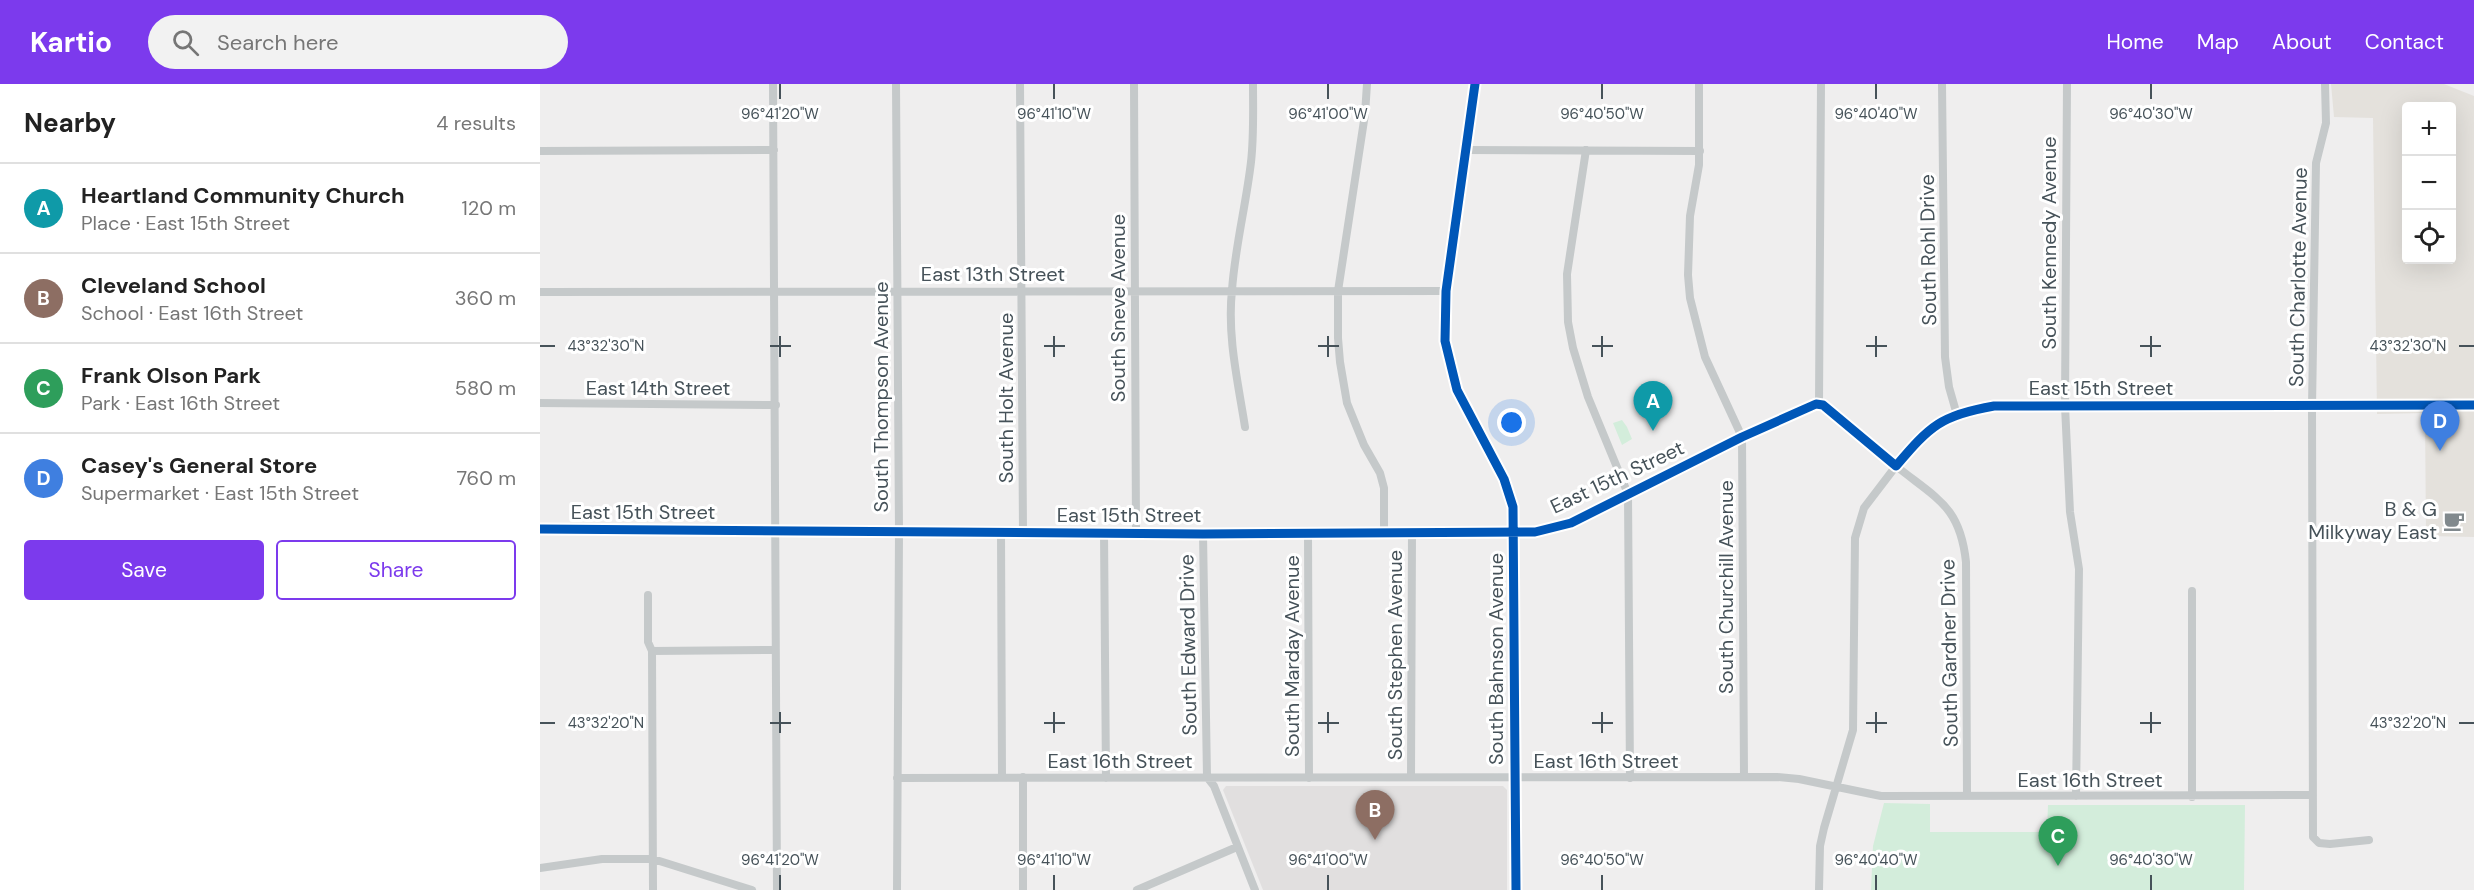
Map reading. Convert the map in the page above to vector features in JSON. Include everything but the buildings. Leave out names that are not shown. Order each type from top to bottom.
[{"type":"street","points":[[773,84],[776,405],[774,650],[777,890]]},
{"type":"street","name":"South Thompson Avenue","points":[[896,84],[899,532],[897,890]]},
{"type":"street","name":"South Holt Avenue","points":[[1020,84],[1023,532]]},
{"type":"street","name":"South Sneve Avenue","points":[[1134,84],[1136,532]]},
{"type":"street","points":[[1245,427],[1231,341],[1232,290],[1252,154],[1253,84]]},
{"type":"street","name":"South Stephen Avenue","points":[[1367,84],[1365,114],[1338,291],[1339,354],[1345,392],[1355,424],[1380,473],[1384,488],[1384,532]]},
{"type":"street","name":"South Bahnson Avenue","points":[[1475,84],[1446,291],[1445,341],[1451,372],[1471,418],[1507,487],[1513,507],[1516,890]]},
{"type":"street","name":"South Churchill Avenue","points":[[1699,84],[1700,151],[1688,240],[1690,298],[1705,357],[1742,437],[1744,777]]},
{"type":"street","points":[[1821,84],[1819,404],[1896,466]]},
{"type":"street","name":"South Rohl Drive","points":[[1942,84],[1946,357],[1949,387],[1957,415]]},
{"type":"street","name":"South Kennedy Avenue","points":[[2067,84],[2065,406],[2070,513],[2079,568],[2076,796]]},
{"type":"street","name":"South Charlotte Avenue","points":[[2325,84],[2326,123],[2316,163],[2312,407],[2313,837],[2319,843],[2330,844],[2369,840]]},
{"type":"street","points":[[540,151],[774,150]]},
{"type":"street","points":[[1465,150],[1700,151]]},
{"type":"street","points":[[1586,150],[1567,274],[1568,322],[1573,348],[1588,397],[1628,494],[1630,778]]},
{"type":"street","name":"East 13th Street","points":[[540,291],[1446,291]]},
{"type":"street","name":"East 14th Street","points":[[540,403],[776,405]]},
{"type":"street","name":"East 15th Street","points":[[540,529],[1203,534],[1535,532],[1570,523],[1742,437],[1819,404]]},
{"type":"street","name":"East 15th Street","points":[[1819,890],[1820,846],[1853,730],[1855,538],[1864,508],[1924,433],[1957,415],[1994,406],[2474,405]]},
{"type":"street","name":"South Gardner Drive","points":[[1896,466],[1945,506],[1959,526],[1964,544],[1967,796]]},
{"type":"street","points":[[1001,532],[1002,777]]},
{"type":"street","points":[[1104,532],[1106,778]]},
{"type":"street","name":"South Stephen Avenue","points":[[1411,777],[1412,532]]},
{"type":"street","name":"South Marday Avenue","points":[[1308,533],[1310,778]]},
{"type":"street","name":"South Edward Drive","points":[[1203,534],[1207,777],[1214,786],[1255,890]]},
{"type":"street","points":[[2192,591],[2192,797]]},
{"type":"street","points":[[648,595],[648,642],[652,651],[653,890]]},
{"type":"street","points":[[652,651],[774,650]]},
{"type":"street","points":[[1023,777],[1023,890]]},
{"type":"street","name":"East 16th Street","points":[[897,778],[1744,777],[1799,779],[1881,796],[2313,795]]},
{"type":"street","points":[[1137,890],[1237,848]]},
{"type":"street","points":[[540,868],[602,859],[653,859],[752,890]]},
{"type":"shaded area","points":[[2331,84],[2444,84],[2474,96],[2474,537],[2426,536],[2425,413],[2377,414],[2373,118],[2334,117]]},
{"type":"shaded area","points":[[1226,786],[1503,786],[1507,790],[1507,890],[1263,890],[1223,790]]},
{"type":"green space","points":[[1622,420],[1632,439],[1622,445],[1613,423]]},
{"type":"green space","points":[[1884,803],[1930,804],[1930,832],[2047,831],[2048,805],[2245,805],[2244,890],[1871,890],[1873,846]]},
{"type":"cycle path","points":[[1475,84],[1446,291],[1445,341],[1457,390],[1504,479],[1513,507],[1516,890]]},
{"type":"cycle path","points":[[540,529],[1203,534],[1535,532],[1571,523],[1742,437],[1816,404],[1823,405],[1896,466],[1918,441],[1938,424],[1961,414],[1994,406],[2474,405]]},
{"type":"place","name":"Heartland Community Church","points":[[1653,431]]},
{"type":"place","name":"Casey's General Store","points":[[2440,451]]},
{"type":"place","name":"B & G Milkyway East","points":[[2454,521]]},
{"type":"place","name":"Cleveland School","points":[[1375,840]]},
{"type":"place","name":"Frank Olson Park","points":[[2058,866]]}]
